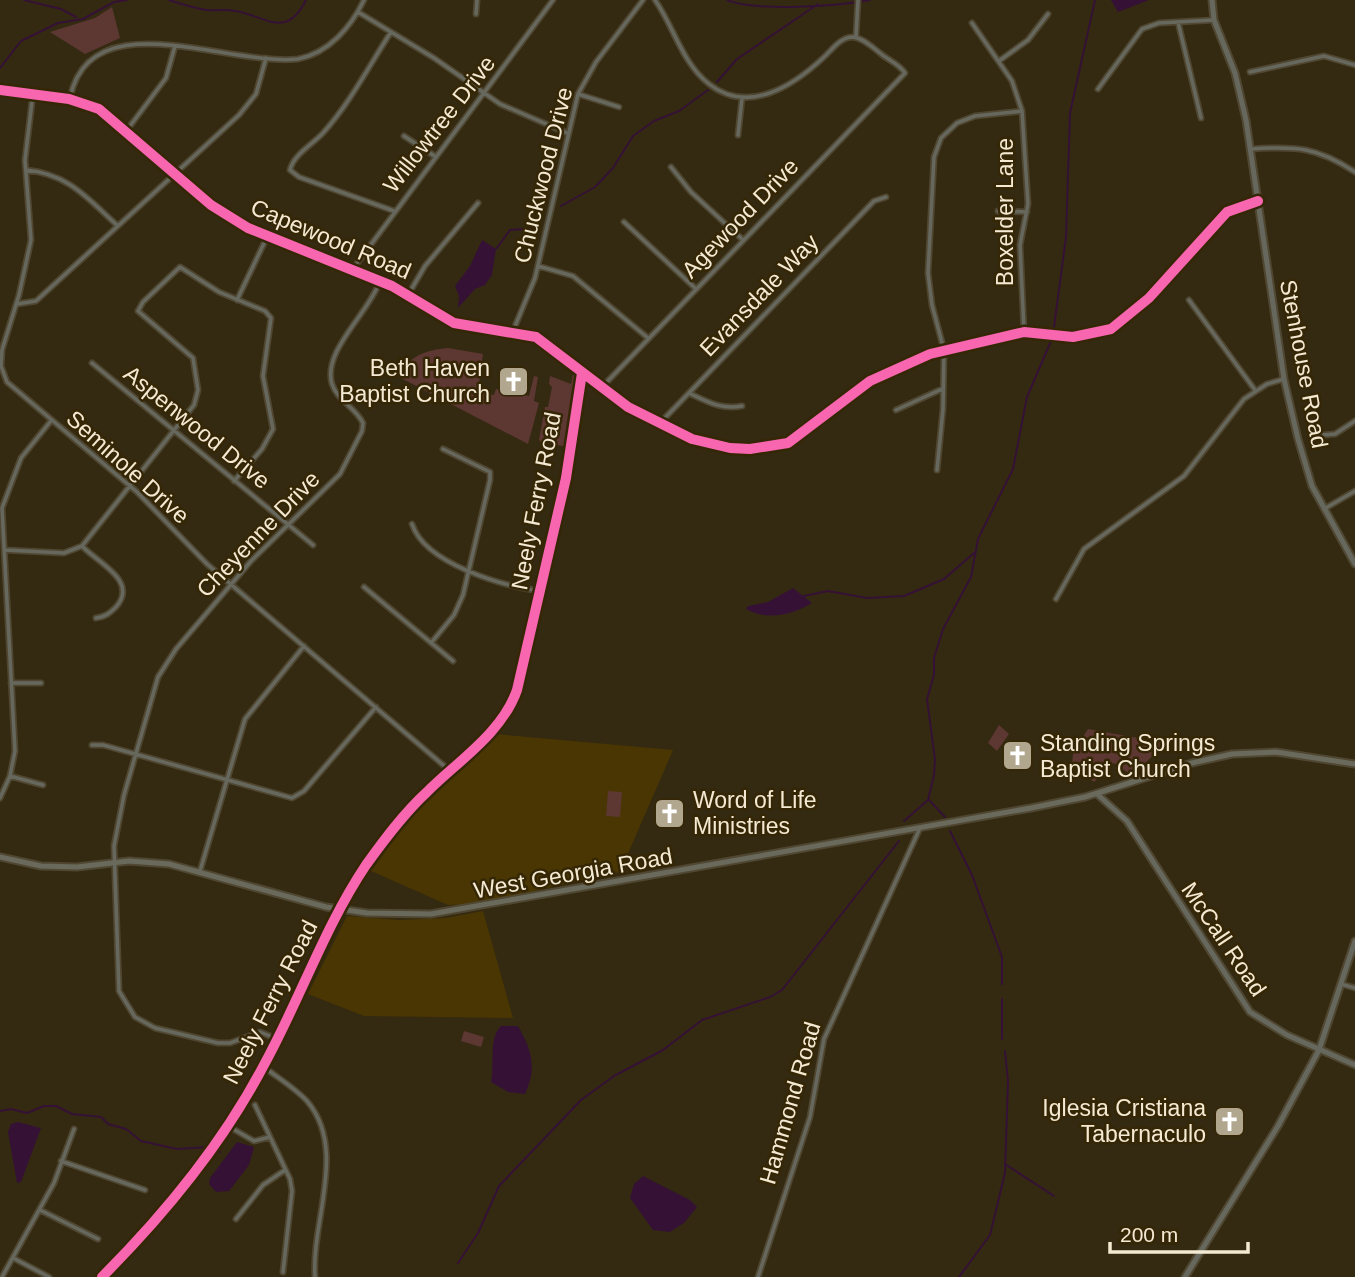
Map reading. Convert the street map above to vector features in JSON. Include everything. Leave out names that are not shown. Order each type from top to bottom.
[{"type":"main road","name":"West Georgia Road","points":[[0,857],[41,866],[169,864],[300,901],[341,909],[397,914],[464,910],[1097,794],[1174,768],[1232,754],[1276,752],[1355,764]]},
{"type":"street","points":[[69,99],[80,69],[101,50],[128,43],[292,60],[318,53],[338,37],[364,0]]},
{"type":"street","points":[[476,14],[477,0]]},
{"type":"street","name":"Willowtree Drive","points":[[352,270],[554,0]]},
{"type":"street","name":"Chuckwood Drive","points":[[513,331],[537,266],[578,94],[596,62],[643,0]]},
{"type":"street","points":[[655,0],[697,73],[714,88],[742,98],[762,96],[782,88],[811,69],[841,41],[856,37],[858,0]]},
{"type":"street","points":[[582,373],[620,402],[692,439],[718,447],[750,449],[781,445],[801,436],[870,381],[944,350],[1024,332],[1073,337],[1111,329],[1153,294],[1227,212],[1258,201],[1235,73],[1214,20],[1212,0]]},
{"type":"street","points":[[358,12],[434,58],[484,94],[525,117],[567,133]]},
{"type":"street","points":[[999,61],[1028,40],[1048,15]]},
{"type":"street","points":[[1098,89],[1138,33],[1152,25],[1214,20]]},
{"type":"street","points":[[1178,22],[1201,118]]},
{"type":"street","name":"Boxelder Lane","points":[[972,23],[1012,81],[1022,111],[1027,212],[1020,245],[1024,332]]},
{"type":"street","points":[[391,32],[345,105],[319,138],[293,162],[290,170],[299,177],[394,211]]},
{"type":"street","name":"Agewood Drive","points":[[601,388],[905,73],[856,37]]},
{"type":"street","points":[[127,130],[166,78],[175,46]]},
{"type":"street","points":[[1250,72],[1324,56],[1355,65]]},
{"type":"street","points":[[17,304],[37,301],[248,105],[261,82],[266,58]]},
{"type":"street","name":"Capewood Road","points":[[0,90],[69,99],[99,109],[226,215],[267,237],[380,281],[454,323],[513,331],[543,341],[582,373]]},
{"type":"street","name":"Seminole Drive","points":[[33,93],[26,170],[31,240],[17,304],[2,350],[2,371],[14,390],[129,486],[200,558],[449,770]]},
{"type":"street","points":[[578,94],[619,107]]},
{"type":"street","points":[[738,135],[742,98]]},
{"type":"street","points":[[937,470],[944,350],[932,305],[928,273],[933,166],[937,146],[948,130],[966,119],[1022,111]]},
{"type":"street","points":[[404,136],[436,157]]},
{"type":"street","points":[[1250,149],[1279,146],[1308,149],[1355,172]]},
{"type":"street","points":[[671,167],[691,192],[742,239]]},
{"type":"street","points":[[26,170],[50,174],[71,183],[118,226]]},
{"type":"street","name":"Evansdale Way","points":[[660,423],[874,201],[886,197]]},
{"type":"street","name":"Stenhouse Road","points":[[1258,201],[1284,379],[1308,477],[1355,564]]},
{"type":"street","points":[[408,295],[425,266],[478,204]]},
{"type":"street","points":[[998,211],[1027,212]]},
{"type":"street","points":[[624,222],[695,288]]},
{"type":"street","points":[[237,300],[267,237]]},
{"type":"street","points":[[537,266],[573,276],[648,338]]},
{"type":"street","points":[[5,550],[64,553],[82,546],[197,398],[194,362],[187,351],[140,315],[139,308],[180,267],[237,300],[265,311],[271,318],[263,376],[273,429],[262,449],[234,481]]},
{"type":"street","name":"Cheyenne Drive","points":[[278,1040],[260,1032],[218,1043],[147,1026],[135,1017],[119,991],[114,863],[116,830],[135,754],[162,668],[231,584],[340,474],[362,431],[358,413],[335,389],[331,365],[337,349],[371,303],[380,281]]},
{"type":"street","points":[[1189,300],[1255,390]]},
{"type":"street","name":"Aspenwood Drive","points":[[92,363],[313,545]]},
{"type":"street","name":"Neely Ferry Road","points":[[102,1277],[174,1197],[227,1125],[264,1066],[341,909],[377,851],[414,805],[493,729],[509,709],[517,690],[568,466],[582,373]]},
{"type":"street","points":[[1056,599],[1084,549],[1184,476],[1225,421],[1255,390],[1284,379]]},
{"type":"street","points":[[896,410],[942,389]]},
{"type":"street","points":[[689,393],[727,409],[742,406]]},
{"type":"street","points":[[0,798],[10,776],[15,751],[2,512],[5,495],[21,458],[51,421]]},
{"type":"street","points":[[1322,435],[1335,434],[1355,421]]},
{"type":"street","points":[[432,643],[458,608],[470,573],[490,472],[443,449]]},
{"type":"street","points":[[1324,509],[1355,491]]},
{"type":"street","points":[[412,524],[420,538],[470,573],[540,591]]},
{"type":"street","points":[[82,546],[119,578],[124,587],[117,605],[106,615],[96,618]]},
{"type":"street","points":[[364,587],[453,661]]},
{"type":"street","points":[[201,871],[248,713],[304,646]]},
{"type":"street","points":[[11,683],[41,683]]},
{"type":"street","points":[[93,745],[135,754],[285,797],[298,796],[376,707]]},
{"type":"street","points":[[10,776],[43,785]]},
{"type":"street","name":"McCall Road","points":[[1097,794],[1127,821],[1244,1005],[1270,1026],[1355,1065]]},
{"type":"street","name":"Hammond Road","points":[[758,1277],[810,1117],[824,1039],[920,828]]},
{"type":"street","points":[[1185,1277],[1278,1126],[1319,1050],[1355,942]]},
{"type":"street","points":[[1341,984],[1355,988]]},
{"type":"street","points":[[264,1066],[306,1100],[324,1134],[325,1167],[315,1277]]},
{"type":"street","points":[[255,1105],[292,1191],[283,1272]]},
{"type":"street","points":[[227,1125],[254,1141],[270,1138]]},
{"type":"street","points":[[2,1277],[15,1259],[40,1210],[74,1129]]},
{"type":"street","points":[[61,1161],[145,1190]]},
{"type":"street","points":[[236,1219],[263,1185],[285,1170]]},
{"type":"street","points":[[40,1210],[98,1239]]},
{"type":"street","points":[[15,1259],[49,1277]]},
{"type":"shaded area","points":[[1111,0],[1149,0],[1118,12]]},
{"type":"shaded area","points":[[112,7],[120,38],[85,54],[50,32],[95,18]]},
{"type":"shaded area","points":[[482,240],[496,249],[492,275],[485,285],[475,289],[458,308],[459,296],[455,286],[470,266]]},
{"type":"shaded area","points":[[448,348],[483,354],[479,384],[482,392],[494,395],[496,389],[529,396],[534,376],[538,377],[534,401],[539,403],[528,444],[397,376],[407,363],[419,355]]},
{"type":"shaded area","points":[[573,374],[577,378],[568,447],[541,442],[539,440],[545,407],[548,407],[552,387],[549,384],[550,376],[571,384]]},
{"type":"shaded area","points":[[793,588],[812,603],[796,611],[771,616],[746,609],[748,606],[768,602]]},
{"type":"shaded area","points":[[999,725],[1009,734],[997,751],[988,743]]},
{"type":"shaded area","points":[[1088,729],[1160,742],[1161,747],[1133,776],[1114,763],[1094,782],[1072,765],[1073,753]]},
{"type":"shaded area","points":[[495,734],[673,750],[620,872],[475,904],[448,905],[371,871],[417,808]]},
{"type":"shaded area","points":[[608,791],[622,792],[620,817],[606,816]]},
{"type":"shaded area","points":[[483,911],[513,1018],[364,1016],[308,994],[347,916],[399,920],[445,918]]},
{"type":"shaded area","points":[[501,1026],[518,1026],[530,1051],[532,1068],[525,1094],[508,1092],[491,1082],[493,1045]]},
{"type":"shaded area","points":[[464,1031],[484,1037],[481,1047],[461,1041]]},
{"type":"shaded area","points":[[18,1122],[41,1128],[21,1182],[17,1183],[8,1132],[11,1124]]},
{"type":"shaded area","points":[[237,1142],[254,1147],[249,1165],[229,1191],[216,1192],[209,1184],[210,1178]]},
{"type":"shaded area","points":[[643,1176],[690,1200],[697,1207],[684,1223],[670,1232],[653,1230],[630,1198],[634,1184]]},
{"type":"waterway","points":[[24,0],[61,9],[76,17]]},
{"type":"waterway","points":[[0,68],[21,41],[58,23],[83,19],[114,2],[127,0]]},
{"type":"waterway","points":[[169,0],[202,9],[235,11],[275,22],[291,19],[306,0]]},
{"type":"waterway","points":[[727,0],[740,4],[777,7],[819,6],[870,0]]},
{"type":"waterway","points":[[1054,327],[1066,237],[1070,113],[1095,0]]},
{"type":"waterway","points":[[717,82],[737,59],[818,4]]},
{"type":"waterway","points":[[561,206],[595,187],[613,168],[633,136],[654,121],[679,111],[708,90]]},
{"type":"waterway","points":[[496,249],[510,230],[538,228]]},
{"type":"waterway","points":[[904,821],[928,800],[934,775],[935,760],[927,699],[934,675],[934,658],[943,629],[971,577],[978,539],[1013,469],[1027,397],[1051,341]]},
{"type":"waterway","points":[[804,596],[828,591],[867,598],[904,596],[944,579],[974,553]]},
{"type":"waterway","points":[[929,800],[945,817]]},
{"type":"waterway","points":[[950,831],[972,875],[1002,957],[1002,984]]},
{"type":"waterway","points":[[458,1263],[478,1233],[499,1186],[581,1100],[614,1076],[663,1050],[702,1020],[770,997],[782,990],[899,841]]},
{"type":"waterway","points":[[1002,999],[1002,1039]]},
{"type":"waterway","points":[[959,1277],[990,1235],[1005,1173],[1008,1081],[1005,1051]]},
{"type":"waterway","points":[[0,1111],[11,1109],[27,1113],[44,1106],[56,1106],[72,1114],[101,1117],[108,1124],[126,1129],[141,1141],[177,1149],[208,1147]]},
{"type":"waterway","points":[[215,1150],[220,1152]]},
{"type":"waterway","points":[[1005,1164],[1054,1196]]},
{"type":"cycle path","points":[[0,90],[69,99],[99,109],[211,205],[248,228],[392,286],[454,323],[536,337],[628,407],[692,439],[730,448],[750,449],[788,443],[870,381],[930,354],[1024,332],[1073,337],[1111,329],[1149,298],[1227,212],[1258,201]]},
{"type":"cycle path","points":[[102,1277],[170,1203],[231,1121],[278,1039],[325,938],[366,865],[410,809],[490,733],[510,705],[517,690],[566,478],[582,373]]},
{"type":"place","name":"Beth Haven Baptist Church","points":[[513,381]]},
{"type":"place","name":"Standing Springs Baptist Church","points":[[1017,756]]},
{"type":"place","name":"Word of Life Ministries","points":[[670,813]]},
{"type":"place","name":"Iglesia Cristiana Tabernaculo","points":[[1229,1121]]}]
